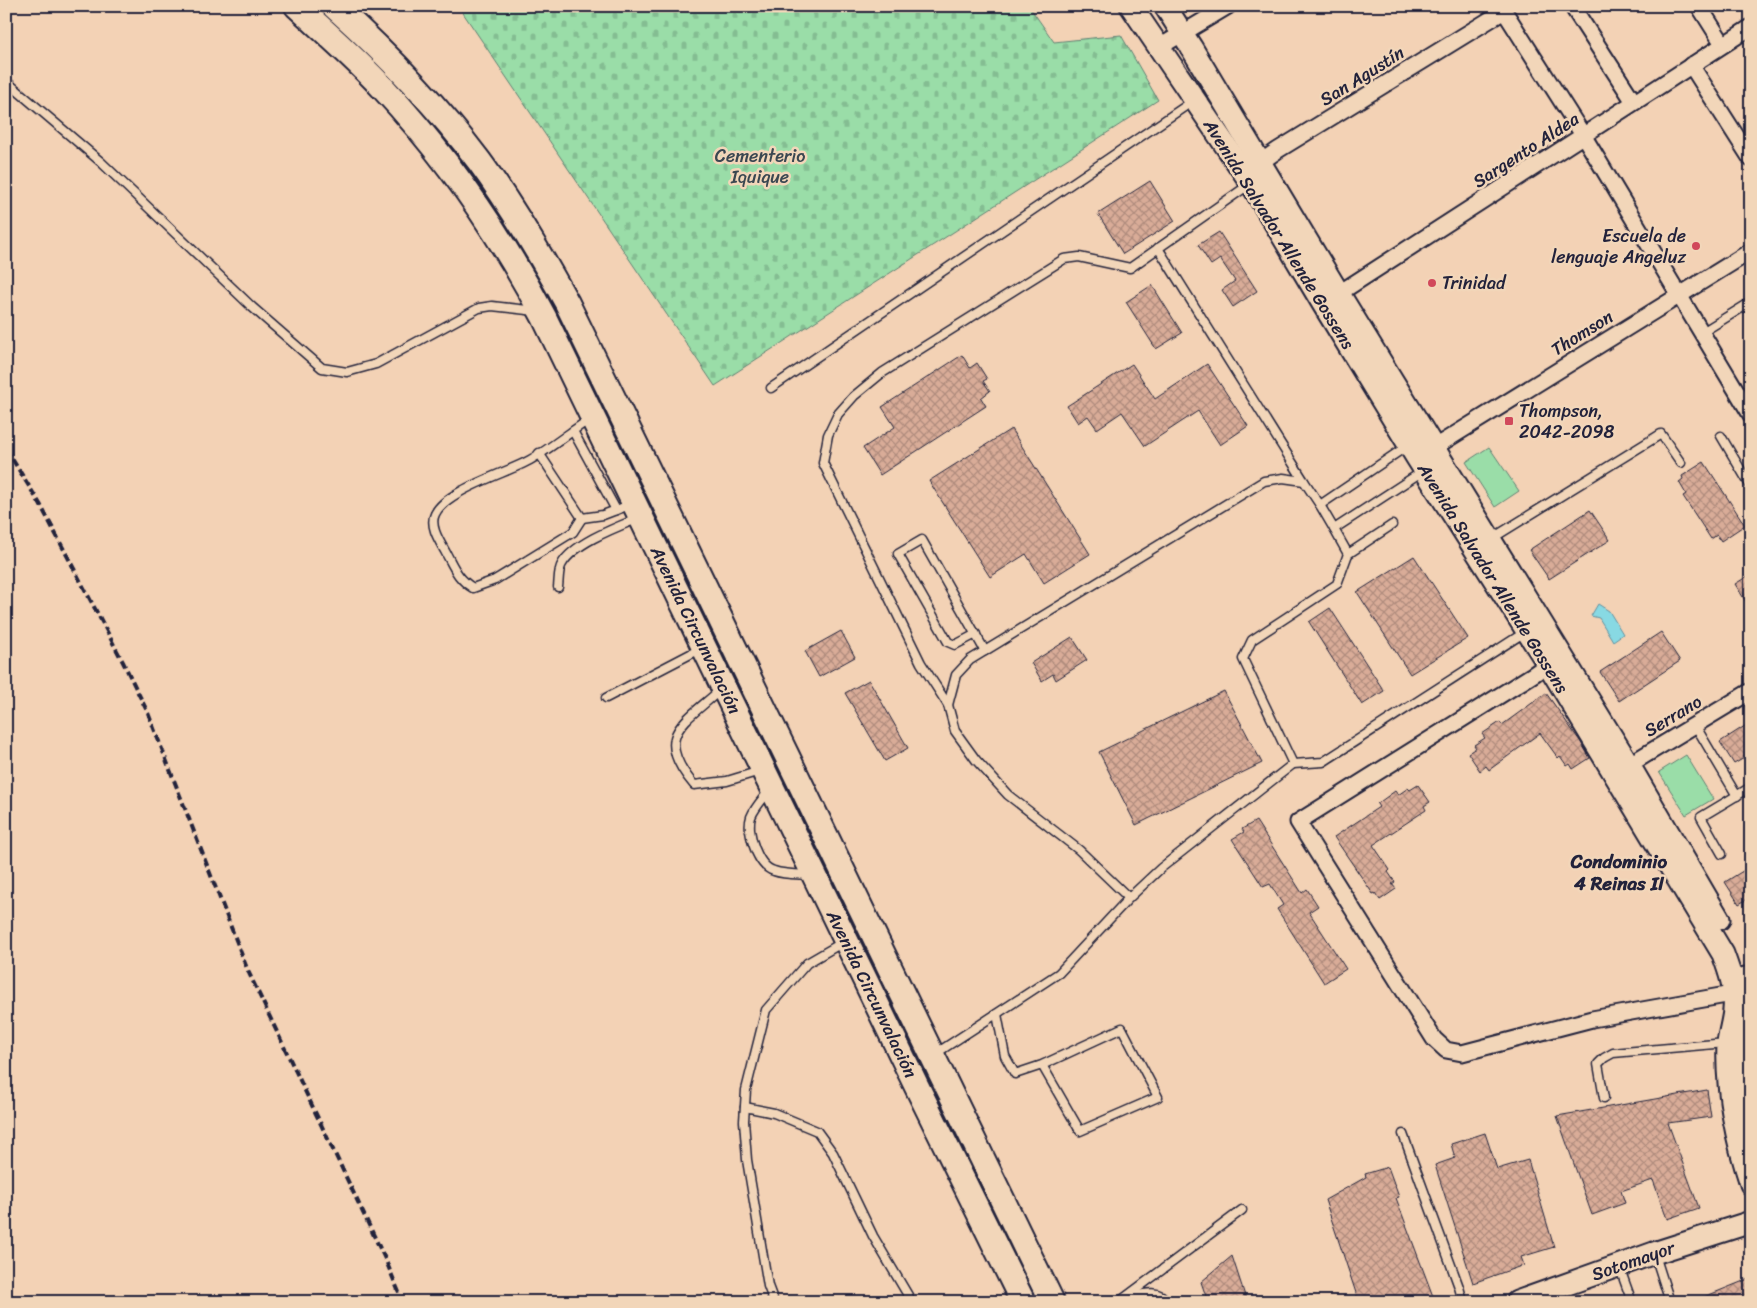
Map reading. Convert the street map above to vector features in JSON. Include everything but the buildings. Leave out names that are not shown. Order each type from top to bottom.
[{"type":"main road","name":"Avenida Circunvalación","points":[[297,6],[382,86],[435,147],[460,179],[500,240],[541,311],[582,424],[704,647],[1023,1302]]},
{"type":"main road","name":"Avenida Circunvalación","points":[[334,6],[400,68],[454,130],[502,195],[547,266],[567,303],[1052,1302]]},
{"type":"main road","name":"Avenida Salvador Allende Gossens","points":[[1131,6],[1331,299]]},
{"type":"main road","name":"Avenida Salvador Allende Gossens","points":[[1165,6],[1261,162],[1331,299],[1421,455],[1527,631],[1622,769],[1734,945],[1745,976],[1734,1010],[1728,1043],[1731,1102],[1738,1143],[1751,1184]]},
{"type":"main road","name":"Avenida Salvador Allende Gossens","points":[[1421,455],[1491,539],[1622,769]]},
{"type":"main road","name":"Avenida Salvador Allende Gossens","points":[[1741,993],[1749,1007],[1747,1104],[1751,1122]]},
{"type":"main road","name":"Sotomayor","points":[[1517,1302],[1654,1253],[1751,1222]]},
{"type":"street","points":[[1158,48],[1228,6]]},
{"type":"street","points":[[1572,6],[1634,102]]},
{"type":"street","points":[[1699,6],[1723,44]]},
{"type":"street","points":[[1502,8],[1583,135],[1678,296],[1749,407]]},
{"type":"street","name":"San Agustín","points":[[1251,183],[1261,162],[1278,150],[1502,8]]},
{"type":"street","name":"Sargento Aldea","points":[[1331,299],[1751,26]]},
{"type":"street","points":[[1691,65],[1751,159]]},
{"type":"street","name":"Thomson","points":[[1421,455],[1751,251]]},
{"type":"street","points":[[1548,664],[1298,822],[1434,1039],[1446,1050],[1462,1053],[1592,1019],[1741,993]]},
{"type":"street","name":"Serrano","points":[[1622,769],[1751,691]]},
{"type":"lane","points":[[6,81],[101,162],[252,307],[322,368],[347,372],[376,364],[479,308],[492,306],[541,311]]},
{"type":"lane","points":[[771,388],[1195,100]]},
{"type":"lane","points":[[1129,898],[1079,850],[1008,795],[976,760],[955,730],[948,705],[921,663],[823,463],[828,435],[838,414],[854,396],[882,373],[1064,258],[1079,257],[1130,268],[1251,183]]},
{"type":"lane","points":[[1158,248],[1320,505],[1348,554]]},
{"type":"lane","points":[[1701,333],[1751,302]]},
{"type":"lane","points":[[582,424],[529,460],[483,480],[448,499],[438,507],[434,516],[436,534],[463,582],[473,588],[495,580],[574,532],[582,518]]},
{"type":"lane","points":[[1491,539],[1661,434],[1681,463]]},
{"type":"lane","points":[[1720,436],[1751,487]]},
{"type":"lane","points":[[539,453],[582,518]]},
{"type":"lane","points":[[1320,505],[1421,455]]},
{"type":"lane","points":[[1334,529],[1421,455]]},
{"type":"lane","points":[[948,705],[956,676],[970,660],[1264,482],[1283,478],[1304,481]]},
{"type":"lane","points":[[582,518],[630,510]]},
{"type":"lane","points":[[558,588],[561,565],[573,552],[603,533],[630,510]]},
{"type":"lane","points":[[1293,764],[1243,659],[1252,640],[1337,584],[1348,554],[1392,525]]},
{"type":"lane","points":[[976,634],[955,645],[948,642],[898,554],[922,540],[976,634],[985,651]]},
{"type":"lane","points":[[933,1056],[1059,973],[1129,898],[1161,868],[1293,764],[1323,762],[1527,631]]},
{"type":"lane","points":[[606,698],[704,647]]},
{"type":"lane","points":[[723,687],[683,722],[673,738],[676,755],[682,771],[694,785],[768,779],[751,818],[749,829],[762,863],[773,871],[815,876]]},
{"type":"lane","points":[[1695,725],[1736,796]]},
{"type":"lane","points":[[1722,854],[1701,818],[1751,788]]},
{"type":"lane","points":[[774,1302],[768,1286],[747,1160],[744,1121],[746,1090],[766,1010],[807,963],[846,940]]},
{"type":"lane","points":[[996,1014],[1004,1056],[1014,1074],[1042,1065],[1122,1028],[1158,1097],[1080,1131],[1042,1065]]},
{"type":"lane","points":[[1604,1098],[1598,1064],[1613,1053],[1728,1043]]},
{"type":"lane","points":[[745,1107],[774,1114],[817,1131],[833,1153],[873,1236],[910,1302]]},
{"type":"lane","points":[[1403,1134],[1463,1302]]},
{"type":"lane","points":[[1121,1300],[1242,1210]]},
{"type":"lane","points":[[1654,1253],[1670,1302]]},
{"type":"lane","points":[[1619,1266],[1632,1302]]},
{"type":"lane","points":[[1121,1300],[1158,1292],[1164,1296],[1167,1302]]},
{"type":"green space","name":"Cementerio Iquique","points":[[460,6],[1029,6],[1054,42],[1121,35],[1158,100],[715,386]]},
{"type":"green space","points":[[1489,447],[1519,491],[1495,507],[1466,462]]},
{"type":"green space","points":[[1686,755],[1713,799],[1686,815],[1659,772]]},
{"type":"water","points":[[1598,604],[1609,611],[1623,634],[1613,641],[1599,618],[1591,616]]},
{"type":"railway","points":[[6,449],[40,504],[148,713],[248,971],[386,1261],[403,1302]]},
{"type":"place","name":"Escuela de lenguaje Angeluz","points":[[1696,246]]},
{"type":"place","name":"Trinidad","points":[[1432,283]]},
{"type":"place","name":"Thompson, 2042-2098","points":[[1509,421]]},
{"type":"district","name":"Condominio 4 Reinas II","points":[[1619,872]]}]
